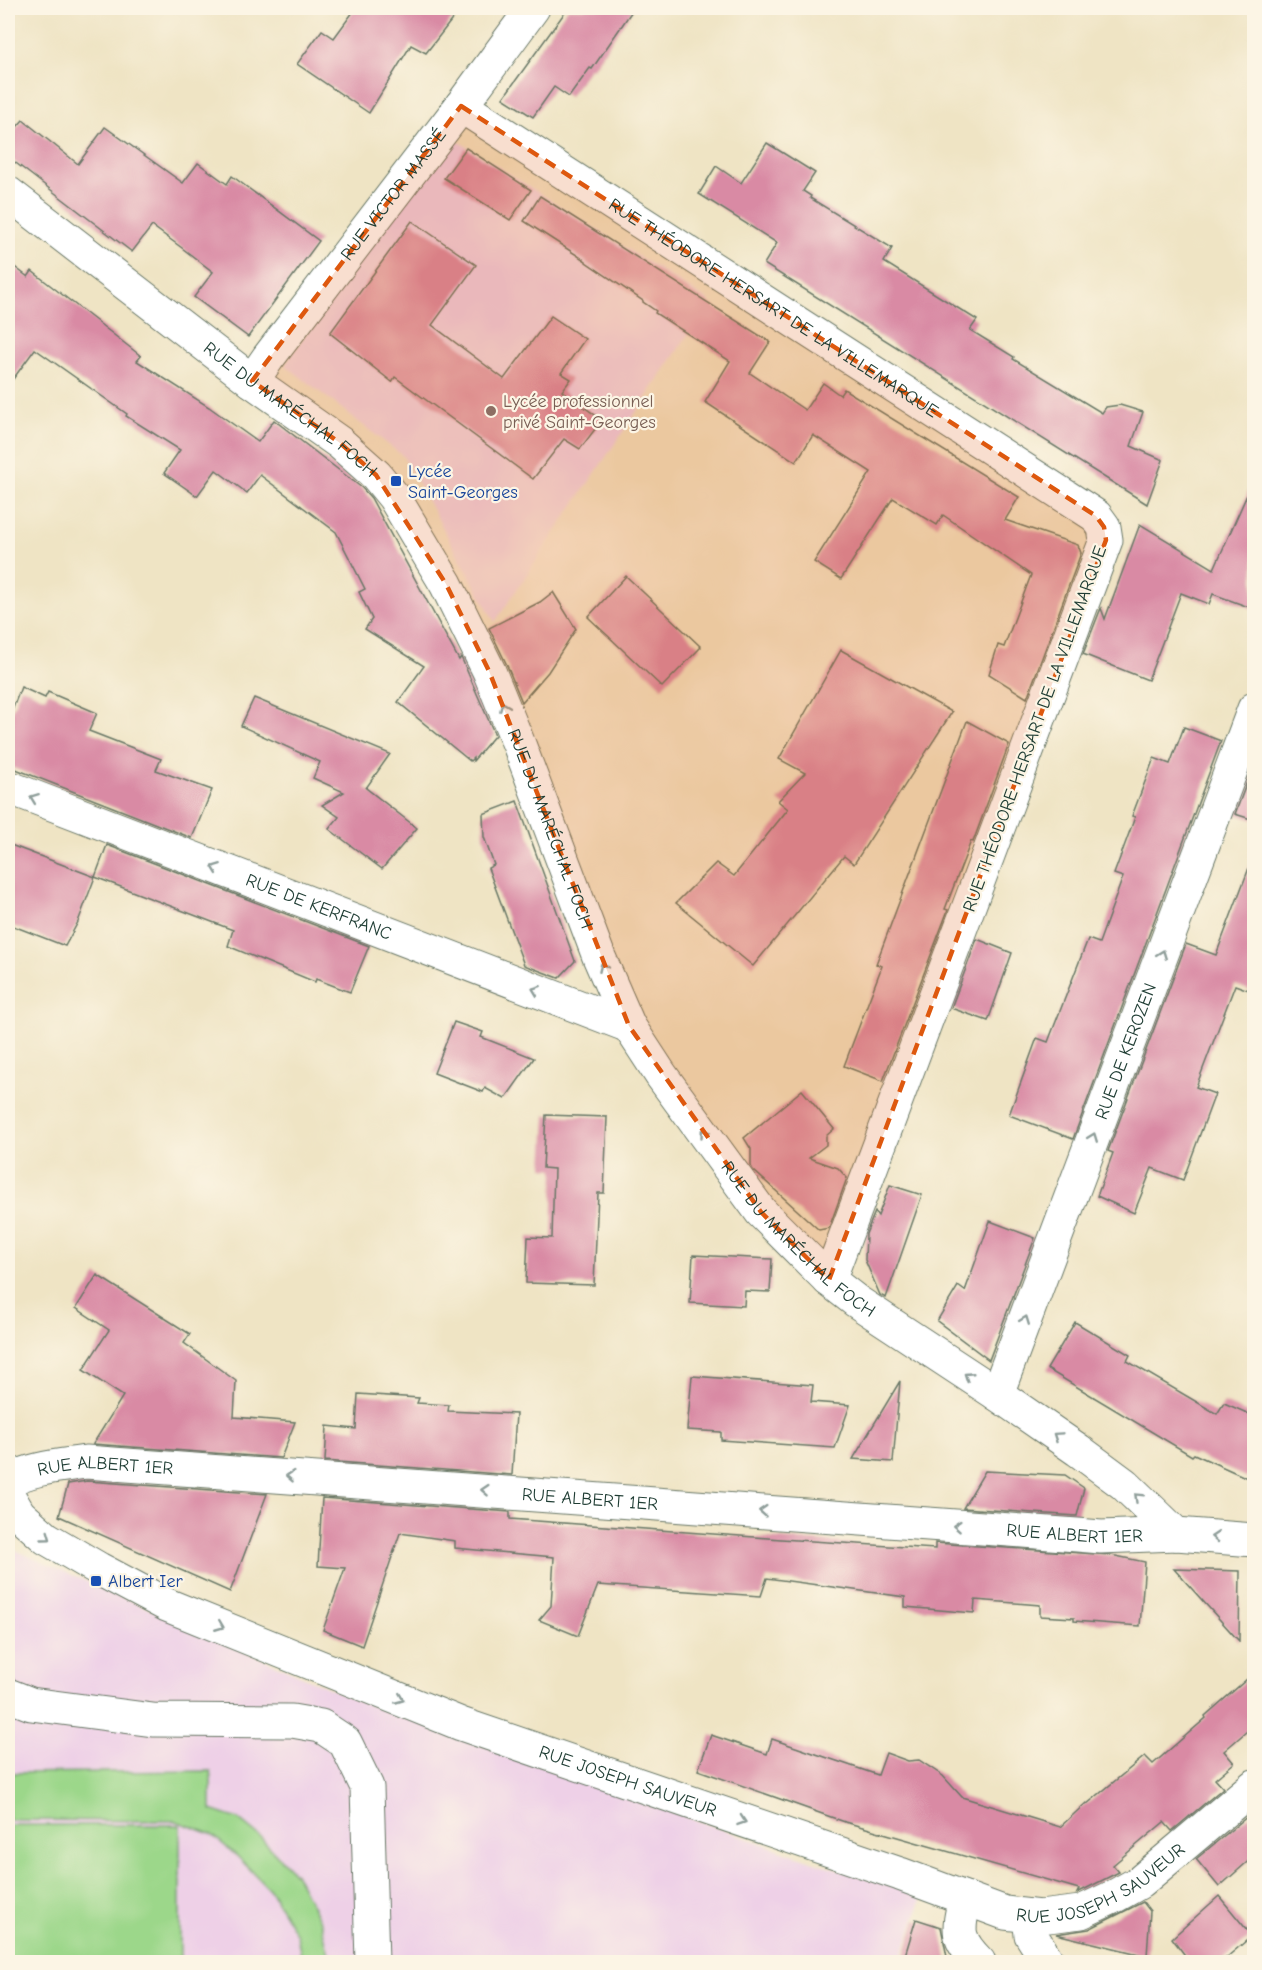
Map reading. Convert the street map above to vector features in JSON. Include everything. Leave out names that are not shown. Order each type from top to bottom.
[{"type":"street","name":"RUE VICTOR MASSÉ","points":[[252,381],[533,8]]},
{"type":"street","name":"RUE THÉODORE HERSART DE LA VILLEMARQUE","points":[[461,106],[1096,516],[1104,527],[1106,540],[828,1280]]},
{"type":"street","name":"RUE DU MARÉCHAL FOCH","points":[[8,192],[252,381],[340,443],[376,475],[394,497],[446,584],[489,671],[525,758],[599,957],[629,1026],[661,1075],[761,1212],[828,1280],[865,1308],[997,1394],[1096,1463]]},
{"type":"street","name":"RUE DE KEROZEN","points":[[997,1394],[1246,755],[1254,709]]},
{"type":"street","name":"RUE DE KERFRANC","points":[[8,787],[629,1026]]},
{"type":"street","name":"RUE ALBERT 1ER","points":[[8,1481],[36,1470],[86,1462],[1101,1537],[1176,1534],[1254,1540]]},
{"type":"street","name":"RUE ALBERT 1ER","points":[[1096,1463],[1124,1484],[1176,1534]]},
{"type":"street","name":"RUE JOSEPH SAUVEUR","points":[[8,1495],[20,1514],[46,1538],[167,1605],[461,1724],[1005,1913],[1040,1917],[1081,1912],[1140,1882],[1254,1786]]},
{"type":"street","points":[[8,1695],[31,1704],[153,1720],[292,1721],[321,1726],[345,1742],[367,1787],[372,1962]]},
{"type":"street","points":[[965,1898],[959,1925],[965,1948],[980,1962]]},
{"type":"street","points":[[1029,1916],[1031,1935],[1048,1962]]},
{"type":"highlighted area","points":[[461,106],[1096,516],[1104,527],[1106,540],[829,1280],[761,1212],[629,1026],[489,671],[446,584],[376,475],[340,443],[252,381]]},
{"type":"shaded area","name":"Lycée professionnel privé Saint-Georges","points":[[442,131],[710,302],[495,622],[403,456],[285,365]]},
{"type":"shaded area","points":[[8,1547],[356,1700],[814,1862],[923,1895],[900,1962],[8,1962]]},
{"type":"green space","points":[[211,1771],[211,1810],[238,1819],[259,1836],[296,1875],[321,1923],[331,1962],[302,1962],[297,1935],[270,1890],[238,1857],[211,1834],[176,1821],[8,1820],[8,1773]]},
{"type":"green space","points":[[8,1825],[180,1825],[180,1962],[8,1962]]},
{"type":"building","points":[[356,8],[461,8],[426,53],[411,45],[369,113],[297,64],[322,30],[334,38]]},
{"type":"building","points":[[568,8],[634,8],[592,69],[590,68],[569,97],[554,87],[533,117],[503,98]]},
{"type":"building","points":[[23,120],[78,164],[105,127],[183,183],[198,163],[227,184],[232,176],[319,241],[248,337],[194,297],[213,272],[182,248],[152,226],[132,252],[8,157],[8,137]]},
{"type":"building","points":[[767,143],[815,173],[803,191],[811,196],[810,198],[892,248],[884,262],[977,320],[970,330],[1102,413],[1106,407],[1120,405],[1143,412],[1131,446],[1163,460],[1147,504],[764,264],[777,243],[699,194],[716,166],[741,183]]},
{"type":"building","points":[[466,148],[531,190],[510,220],[444,178]]},
{"type":"building","points":[[540,196],[770,342],[750,373],[805,410],[823,383],[840,395],[844,389],[1019,497],[1005,520],[1078,545],[1081,553],[1027,698],[989,674],[998,645],[1004,647],[1031,575],[943,515],[937,525],[893,498],[841,579],[814,562],[871,472],[813,435],[796,462],[705,402],[730,361],[655,313],[656,311],[643,301],[524,221]]},
{"type":"building","points":[[412,221],[476,265],[432,325],[504,379],[551,316],[585,339],[561,373],[571,379],[562,391],[602,420],[580,449],[564,439],[533,479],[395,377],[392,382],[330,333]]},
{"type":"building","points":[[8,262],[28,277],[32,271],[141,356],[137,361],[209,407],[258,442],[274,420],[362,488],[371,498],[459,660],[461,657],[495,735],[473,761],[473,758],[470,761],[398,702],[424,666],[365,629],[372,619],[359,592],[365,589],[336,532],[260,475],[247,493],[216,470],[197,496],[164,473],[180,450],[126,416],[127,414],[35,349],[8,386]]},
{"type":"building","points":[[1254,479],[1254,609],[1213,594],[1209,604],[1181,593],[1148,680],[1083,654],[1101,608],[1105,619],[1140,524],[1214,569]]},
{"type":"building","points":[[626,576],[701,647],[662,687],[588,617]]},
{"type":"building","points":[[553,592],[576,629],[548,672],[522,702],[489,628],[540,602]]},
{"type":"building","points":[[841,650],[952,712],[854,864],[844,856],[753,966],[676,903],[716,863],[734,876],[788,809],[778,801],[805,773],[779,759]]},
{"type":"building","points":[[21,687],[45,698],[48,692],[97,713],[89,731],[161,759],[156,770],[212,790],[192,838],[8,766],[8,721]]},
{"type":"building","points":[[254,698],[390,754],[366,788],[417,828],[382,869],[329,829],[339,817],[322,805],[344,792],[313,778],[320,762],[241,726]]},
{"type":"building","points":[[967,721],[1009,744],[973,842],[971,841],[945,909],[948,910],[883,1081],[844,1066],[882,966],[876,964]]},
{"type":"building","points":[[1184,727],[1221,741],[1073,1139],[1009,1115],[1037,1038],[1048,1042],[1088,939],[1099,943],[1123,877],[1114,874],[1135,817],[1132,816],[1154,758],[1170,764]]},
{"type":"building","points":[[1250,774],[1254,775],[1254,820],[1235,814]]},
{"type":"building","points":[[517,801],[575,961],[559,978],[524,965],[488,868],[494,865],[484,837],[483,814]]},
{"type":"building","points":[[8,844],[95,877],[78,922],[65,946],[8,924]]},
{"type":"building","points":[[107,845],[369,946],[350,992],[316,979],[315,982],[228,946],[233,930],[95,877]]},
{"type":"building","points":[[1252,860],[1254,861],[1254,992],[1235,985],[1196,1087],[1215,1094],[1183,1180],[1152,1168],[1134,1213],[1097,1196],[1113,1153],[1108,1151],[1186,944],[1216,955]]},
{"type":"building","points":[[977,939],[1012,953],[988,1021],[951,1008]]},
{"type":"building","points":[[454,1022],[483,1032],[481,1037],[534,1058],[505,1099],[485,1088],[483,1092],[434,1073]]},
{"type":"building","points":[[802,1090],[834,1129],[826,1136],[826,1145],[809,1158],[838,1168],[847,1178],[829,1228],[819,1230],[753,1170],[751,1149],[744,1138]]},
{"type":"building","points":[[546,1115],[607,1117],[604,1193],[598,1193],[594,1285],[526,1283],[528,1237],[552,1238],[554,1169],[543,1168]]},
{"type":"building","points":[[890,1185],[922,1195],[886,1298],[880,1295],[865,1260],[866,1234],[875,1212],[878,1216]]},
{"type":"building","points":[[990,1221],[1035,1238],[989,1360],[937,1321],[958,1286],[965,1291]]},
{"type":"building","points":[[693,1255],[772,1259],[770,1292],[745,1291],[744,1306],[690,1303]]},
{"type":"building","points":[[97,1275],[190,1334],[184,1343],[236,1381],[234,1417],[295,1422],[281,1458],[93,1444],[123,1396],[83,1370],[109,1330],[76,1308]]},
{"type":"building","points":[[1075,1322],[1130,1355],[1127,1361],[1217,1414],[1224,1403],[1254,1416],[1254,1481],[1194,1454],[1192,1456],[1047,1369]]},
{"type":"building","points":[[692,1376],[813,1385],[811,1402],[850,1405],[835,1448],[721,1440],[721,1432],[687,1430]]},
{"type":"building","points":[[900,1381],[893,1462],[853,1459]]},
{"type":"building","points":[[358,1394],[419,1398],[417,1403],[449,1405],[448,1411],[516,1414],[512,1475],[325,1461],[327,1426],[356,1429]]},
{"type":"building","points":[[985,1471],[1065,1475],[1084,1488],[1077,1516],[963,1508]]},
{"type":"building","points":[[87,1481],[267,1494],[230,1592],[59,1516],[68,1484]]},
{"type":"building","points":[[322,1498],[510,1512],[510,1519],[781,1539],[935,1549],[935,1543],[1111,1555],[1145,1562],[1140,1626],[1040,1616],[1040,1605],[975,1600],[974,1613],[905,1607],[905,1597],[767,1578],[761,1596],[598,1585],[578,1636],[539,1620],[551,1606],[554,1557],[455,1548],[455,1541],[400,1533],[362,1646],[323,1630],[345,1568],[318,1566]]},
{"type":"building","points":[[1174,1569],[1240,1571],[1239,1641]]},
{"type":"building","points":[[1254,1673],[1254,1725],[1224,1751],[1234,1763],[1215,1779],[1223,1788],[1172,1831],[1164,1822],[1113,1865],[1119,1872],[1077,1893],[1079,1889],[845,1822],[698,1770],[711,1735],[767,1754],[772,1739],[878,1775],[886,1753],[908,1761],[919,1760],[943,1776],[962,1797],[1060,1827],[1145,1756],[1153,1764]]},
{"type":"building","points":[[1248,1816],[1254,1823],[1254,1856],[1219,1887],[1196,1859]]},
{"type":"building","points":[[1219,1896],[1252,1936],[1221,1962],[1190,1962],[1172,1938]]},
{"type":"building","points":[[1143,1902],[1150,1911],[1147,1956],[1056,1934],[1089,1929]]},
{"type":"building","points":[[916,1919],[941,1927],[948,1962],[903,1962]]},
{"type":"place","name":"Lycée professionnel privé Saint-Georges","points":[[491,411]]},
{"type":"place","name":"Lycée Saint-Georges","points":[[396,481]]},
{"type":"place","name":"Albert Ier","points":[[96,1581]]}]
